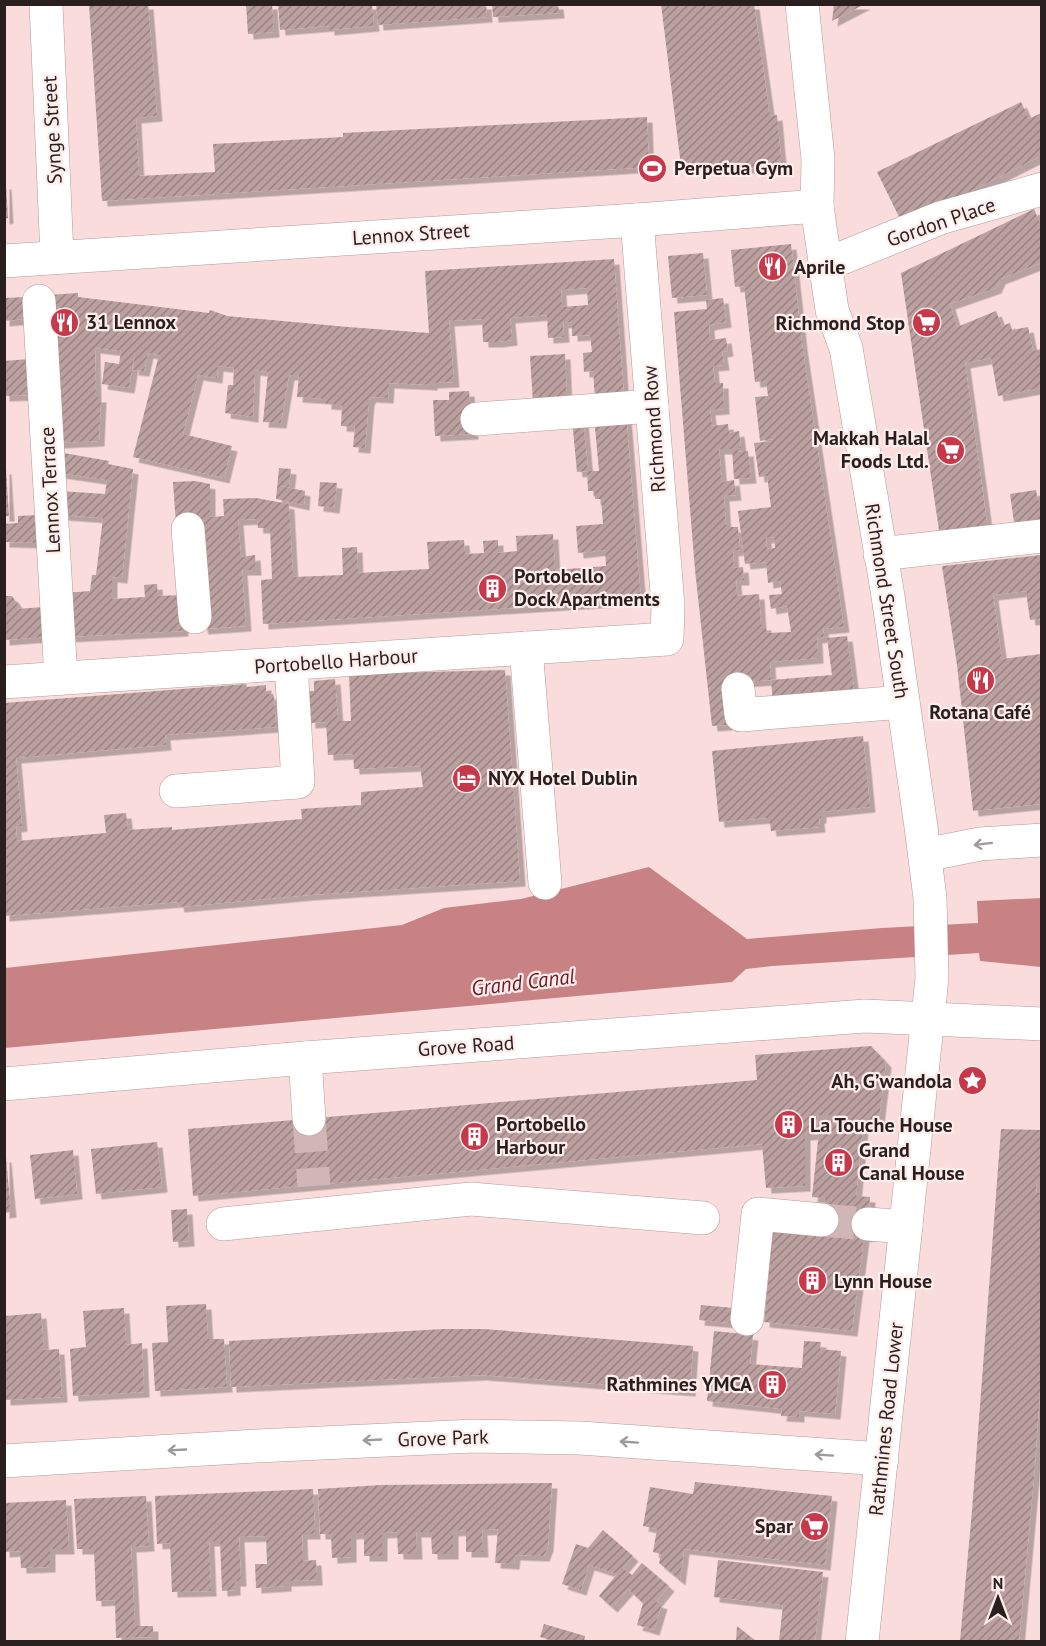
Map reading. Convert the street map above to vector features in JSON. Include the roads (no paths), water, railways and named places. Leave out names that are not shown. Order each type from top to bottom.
[{"type":"street","name":"Synge Street","points":[[46,4],[57,256]]},
{"type":"street","name":"Richmond Street South","points":[[802,4],[818,159],[817,206],[832,310],[846,348],[880,554],[930,898]]},
{"type":"street","name":"Richmond Street South","points":[[818,159],[834,204],[848,310],[846,348]]},
{"type":"street","name":"Gordon Place","points":[[842,258],[940,218],[1041,189]]},
{"type":"street","name":"Lennox Street","points":[[4,261],[817,206]]},
{"type":"street","name":"Richmond Row","points":[[637,219],[668,606],[667,639]]},
{"type":"street","name":"Lennox Terrace","points":[[39,302],[61,678]]},
{"type":"street","points":[[477,419],[652,406]]},
{"type":"street","points":[[188,529],[196,628]]},
{"type":"street","points":[[880,554],[1041,536]]},
{"type":"street","name":"Portobello Harbour","points":[[4,681],[667,639]]},
{"type":"street","points":[[526,648],[545,883]]},
{"type":"street","points":[[176,791],[298,782],[291,663]]},
{"type":"street","points":[[738,689],[741,715],[903,702]]},
{"type":"street","points":[[925,855],[980,844],[1041,840]]},
{"type":"street","name":"Rathmines Road Lower","points":[[862,1641],[932,978],[930,898]]},
{"type":"street","name":"Grove Road","points":[[4,1084],[305,1058],[865,1016],[927,1017],[1041,1024]]},
{"type":"street","points":[[305,1058],[309,1119]]},
{"type":"street","points":[[223,1224],[315,1201],[471,1199],[703,1218]]},
{"type":"street","points":[[747,1319],[758,1214],[822,1220]]},
{"type":"street","points":[[868,1224],[906,1227]]},
{"type":"street","name":"Grove Park","points":[[4,1461],[474,1436],[580,1438],[882,1460]]},
{"type":"water","name":"Grand Canal","points":[[649,867],[747,939],[978,923],[977,901],[1041,898],[1041,967],[980,961],[979,953],[772,966],[746,969],[732,982],[5,1048],[5,968],[402,925],[444,908],[521,899]]},
{"type":"tunnel","points":[[309,1119],[314,1186]]},
{"type":"tunnel","points":[[822,1220],[868,1224]]},
{"type":"place","name":"Perpetua Gym","points":[[653,168]]},
{"type":"place","name":"Aprile","points":[[773,267]]},
{"type":"place","name":"31 Lennox","points":[[65,322]]},
{"type":"place","name":"Richmond Stop","points":[[926,323]]},
{"type":"place","name":"Makkah Halal Foods Ltd.","points":[[950,450]]},
{"type":"place","name":"Portobello Dock Apartments","points":[[493,588]]},
{"type":"place","name":"Rotana Café","points":[[980,681]]},
{"type":"place","name":"NYX Hotel Dublin","points":[[467,778]]},
{"type":"place","name":"Ah, G’wandola","points":[[973,1081]]},
{"type":"place","name":"La Touche House","points":[[789,1125]]},
{"type":"place","name":"Portobello Harbour","points":[[475,1136]]},
{"type":"place","name":"Grand Canal House","points":[[838,1162]]},
{"type":"place","name":"Lynn House","points":[[813,1281]]},
{"type":"place","name":"Rathmines YMCA","points":[[773,1384]]},
{"type":"place","name":"Spar","points":[[814,1526]]}]
